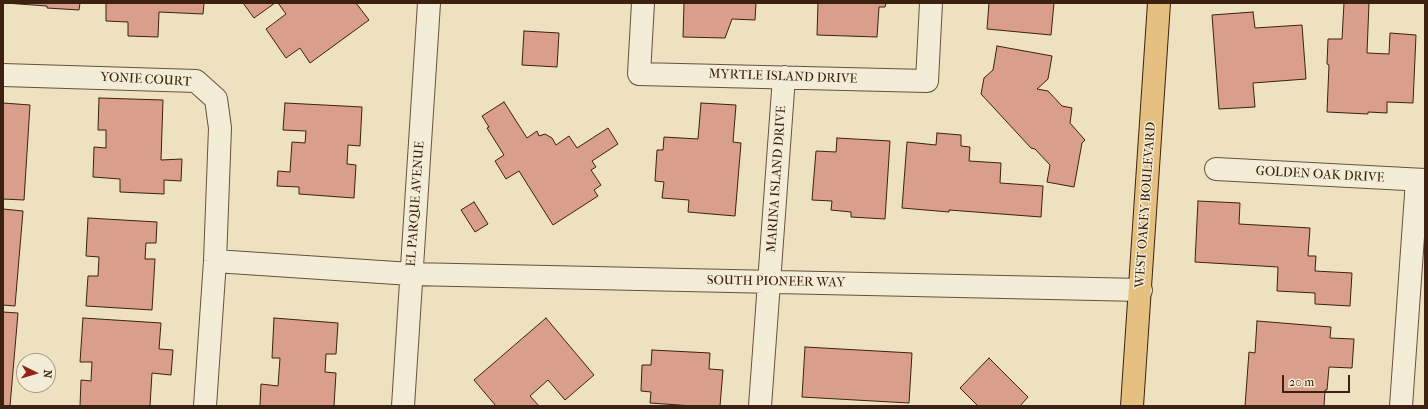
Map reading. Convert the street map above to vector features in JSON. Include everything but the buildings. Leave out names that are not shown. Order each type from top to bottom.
[{"type":"main road","name":"WEST OAKEY BOULEVARD","points":[[1132,406],[1141,290],[1159,3]]},
{"type":"street","name":"EL PARQUE AVENUE","points":[[403,406],[429,3]]},
{"type":"street","name":"MYRTLE ISLAND DRIVE","points":[[643,3],[640,74],[927,81],[931,3]]},
{"type":"street","name":"YONIE COURT","points":[[3,75],[196,81],[216,99],[220,128],[215,261],[205,406]]},
{"type":"street","name":"MARINA ISLAND DRIVE","points":[[760,406],[784,77]]},
{"type":"street","name":"GOLDEN OAK DRIVE","points":[[1216,169],[1421,180]]},
{"type":"street","points":[[1401,406],[1421,180]]},
{"type":"street","points":[[215,261],[411,274]]},
{"type":"street","name":"SOUTH PIONEER WAY","points":[[411,274],[1141,290]]}]
